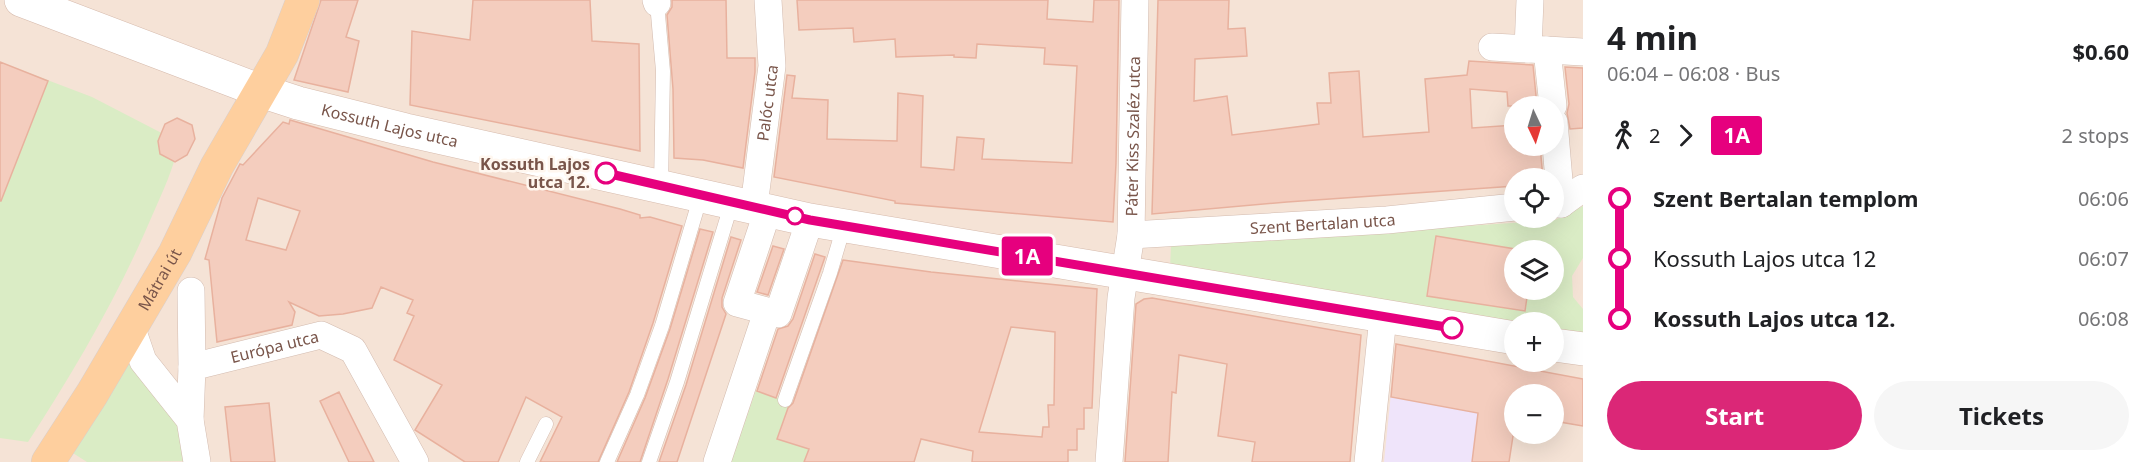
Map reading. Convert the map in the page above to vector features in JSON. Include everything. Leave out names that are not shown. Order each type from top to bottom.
[{"type":"main road","name":"Kossuth Lajos utca","points":[[21,0],[261,91],[298,103],[406,130],[810,220],[1124,272]]},
{"type":"main road","name":"Mátrai út","points":[[48,462],[92,394],[176,253],[218,166],[282,54],[303,0]]},
{"type":"main road","points":[[1124,272],[1504,336]]},
{"type":"main road","points":[[1564,346],[1583,349]]},
{"type":"street","name":"Palóc utca","points":[[766,312],[737,303],[772,66],[768,0]]},
{"type":"street","name":"Páter Kiss Szaléz utca","points":[[1109,462],[1124,272],[1131,235],[1135,0]]},
{"type":"street","points":[[1530,0],[1538,49],[1550,96]]},
{"type":"street","points":[[1492,47],[1583,52]]},
{"type":"street","points":[[1564,200],[1583,188]]},
{"type":"street","name":"Szent Bertalan utca","points":[[1131,235],[1387,220],[1504,208]]},
{"type":"street","points":[[717,462],[766,312],[778,314],[810,220]]},
{"type":"street","points":[[191,291],[190,420],[197,462]]},
{"type":"street","points":[[1368,462],[1383,317]]},
{"type":"street","points":[[131,326],[143,361],[190,420]]},
{"type":"street","name":"Európa utca","points":[[192,367],[321,335],[353,350],[415,462]]},
{"type":"lane","points":[[656,1],[663,71],[661,186]]},
{"type":"lane","points":[[607,462],[637,395],[662,326],[701,195]]},
{"type":"lane","points":[[649,462],[680,372],[751,206]]},
{"type":"lane","points":[[785,400],[830,273],[844,226]]},
{"type":"lane","points":[[528,462],[546,424]]},
{"type":"shaded area","points":[[0,0],[1583,0],[1583,462],[0,462]]},
{"type":"shaded area","points":[[1396,344],[1504,364],[1504,372],[1522,372],[1521,384],[1504,384],[1504,444],[1512,444],[1509,462],[1384,462]]},
{"type":"green space","points":[[0,62],[92,97],[179,142],[168,179],[111,303],[63,387],[28,442],[0,438]]},
{"type":"green space","points":[[1583,206],[1583,258],[1572,276],[1573,297],[1583,309],[1583,336],[1564,334],[1564,312],[1504,312],[1504,320],[1170,268],[1171,246],[1504,223],[1504,228],[1564,228],[1564,216]]},
{"type":"green space","points":[[122,356],[180,424],[186,461],[87,462],[65,448]]},
{"type":"green space","points":[[756,390],[790,402],[777,438],[809,449],[804,462],[731,462]]},
{"type":"building","points":[[321,0],[358,0],[346,37],[359,41],[348,92],[294,80]]},
{"type":"building","points":[[473,0],[590,0],[592,41],[639,44],[640,151],[410,105],[412,31],[470,40]]},
{"type":"building","points":[[672,0],[726,0],[727,58],[755,58],[743,168],[703,160],[674,158],[673,89],[667,15],[672,7]]},
{"type":"building","points":[[797,0],[1048,0],[1047,19],[1093,22],[1094,0],[1119,0],[1113,222],[895,203],[895,201],[774,177],[787,75],[795,76],[792,98],[828,100],[827,139],[897,141],[898,93],[923,96],[921,167],[954,170],[957,137],[984,139],[982,159],[1072,163],[1077,66],[1044,64],[1045,48],[977,44],[976,58],[954,57],[954,55],[896,57],[895,39],[854,42],[853,28],[799,30]]},
{"type":"building","points":[[1158,0],[1229,0],[1228,29],[1245,28],[1247,56],[1195,59],[1194,101],[1227,96],[1232,135],[1319,124],[1317,103],[1331,103],[1329,73],[1359,71],[1363,137],[1429,132],[1425,79],[1467,75],[1469,61],[1533,65],[1536,96],[1507,96],[1507,92],[1470,89],[1472,128],[1504,126],[1504,156],[1541,156],[1542,168],[1504,168],[1504,187],[1152,214]]},
{"type":"building","points":[[0,62],[48,81],[1,201],[0,201]]},
{"type":"building","points":[[1565,67],[1583,68],[1583,128],[1570,129]]},
{"type":"building","points":[[177,118],[192,125],[195,139],[187,155],[175,162],[160,154],[158,141],[165,124]]},
{"type":"building","points":[[290,120],[433,162],[620,209],[640,215],[640,218],[650,217],[682,226],[653,323],[629,392],[598,462],[540,462],[562,417],[526,397],[498,462],[465,462],[415,430],[442,385],[394,360],[414,316],[407,313],[413,300],[381,287],[372,308],[319,316],[289,302],[295,312],[292,325],[217,342],[209,260],[205,259],[222,198],[240,164],[243,165],[283,122],[289,124]],"holes":[[[258,198],[300,211],[286,250],[246,240]]]},
{"type":"building","points":[[700,229],[713,232],[640,462],[617,462],[645,398],[670,329]]},
{"type":"building","points":[[1436,236],[1504,247],[1504,300],[1527,300],[1525,311],[1427,296]]},
{"type":"building","points":[[731,237],[741,240],[722,298],[722,307],[726,314],[677,462],[659,462],[686,385]]},
{"type":"building","points":[[773,246],[784,249],[768,295],[757,292]]},
{"type":"building","points":[[815,254],[825,257],[776,398],[757,391],[778,329],[788,326],[793,319]]},
{"type":"building","points":[[843,260],[931,272],[1097,289],[1092,408],[1084,408],[1084,429],[1077,429],[1077,450],[1068,450],[1068,462],[972,462],[973,451],[921,439],[914,462],[804,462],[809,449],[777,439],[788,408],[793,403]],"holes":[[[1011,327],[1055,332],[1054,405],[1048,405],[1049,427],[1043,427],[1042,437],[979,432]]]},
{"type":"building","points":[[1152,298],[1361,335],[1350,462],[1252,462],[1255,442],[1218,436],[1227,364],[1179,355],[1176,393],[1172,392],[1168,462],[1125,462],[1136,304],[1144,299]]},
{"type":"building","points":[[1396,344],[1504,364],[1504,372],[1546,372],[1583,379],[1583,426],[1564,423],[1564,384],[1504,384],[1504,444],[1512,444],[1509,462],[1472,462],[1478,413],[1391,397]]},
{"type":"building","points":[[339,392],[374,462],[349,462],[320,401]]},
{"type":"building","points":[[269,403],[275,462],[231,462],[225,407]]},
{"type":"bus line","name":"1A","points":[[606,173],[810,220],[1452,328]]},
{"type":"place","name":"Kossuth Lajos utca 12.","points":[[606,173]]}]
